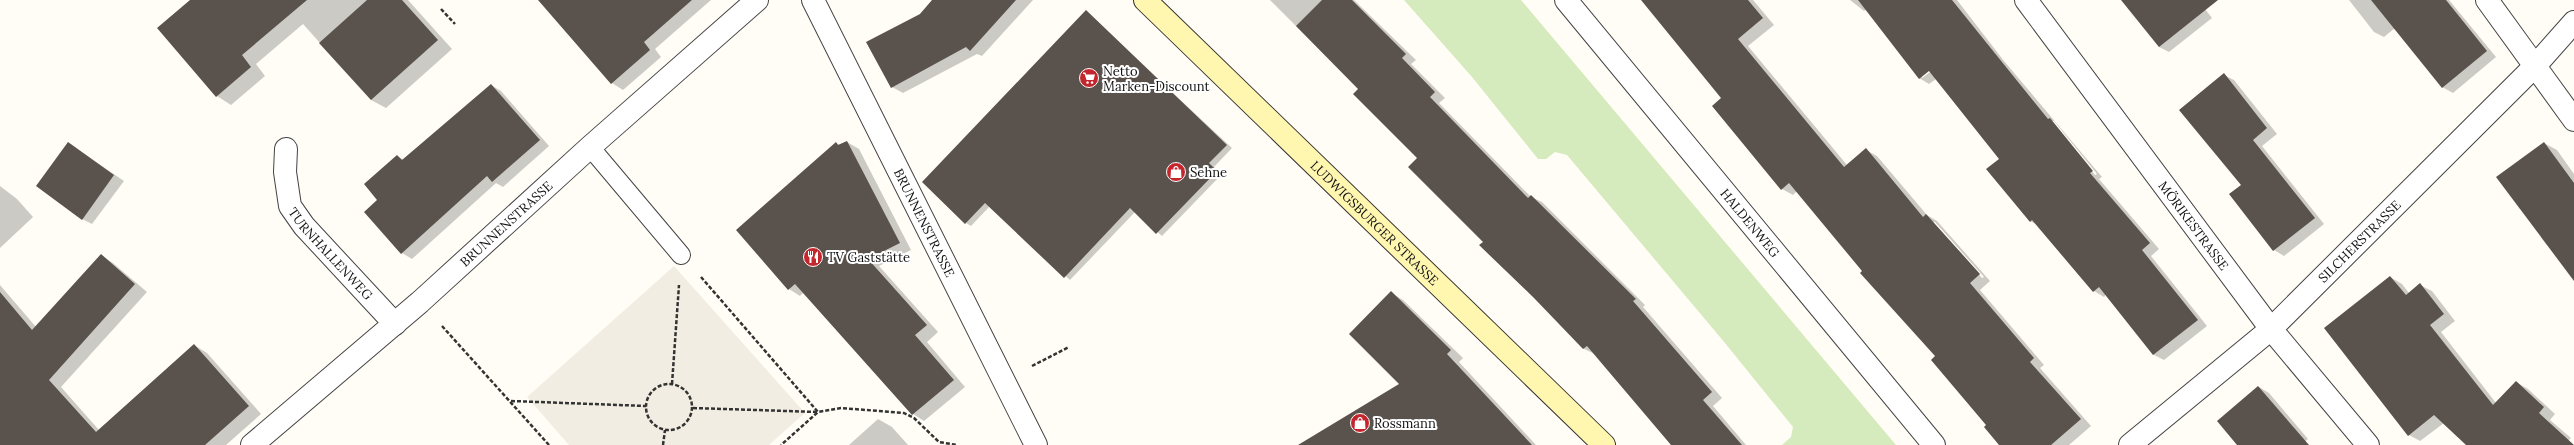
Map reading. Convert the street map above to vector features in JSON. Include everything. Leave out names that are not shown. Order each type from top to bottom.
[{"type":"street","name":"BRUNNENSTRASSE","points":[[252,445],[420,302],[590,147],[757,0]]},
{"type":"street","name":"BRUNNENSTRASSE","points":[[813,0],[1036,445]]},
{"type":"street","name":"LUDWIGSBURGER STRASSE","points":[[1145,0],[1604,445]]},
{"type":"street","name":"HALDENWEG","points":[[1566,0],[1934,445]]},
{"type":"street","name":"MÖRIKESTRASSE","points":[[2026,0],[2271,330],[2368,445]]},
{"type":"street","points":[[2487,0],[2574,120]]},
{"type":"street","name":"SILCHERSTRASSE","points":[[2130,445],[2271,330],[2535,66],[2574,22]]},
{"type":"street","name":"TURNHALLENWEG","points":[[286,149],[285,172],[290,206],[304,226],[395,324]]},
{"type":"lane","points":[[590,147],[681,255]]},
{"type":"path","points":[[441,9],[455,24]]},
{"type":"path","points":[[672,384],[681,255]]},
{"type":"path","points":[[681,255],[818,412]]},
{"type":"path","points":[[420,302],[549,445]]},
{"type":"path","points":[[1003,380],[1069,347]]},
{"type":"path","points":[[672,384],[682,389],[691,399],[692,408],[688,420],[682,427],[665,430],[652,423],[647,415],[646,406],[650,395],[655,389],[672,384]]},
{"type":"path","points":[[510,401],[646,406]]},
{"type":"path","points":[[692,408],[818,412],[841,408],[904,413],[914,418],[939,442],[957,445]]},
{"type":"path","points":[[781,445],[818,412]]},
{"type":"path","points":[[663,445],[665,430]]},
{"type":"green space","points":[[1404,0],[1521,0],[1896,445],[1782,445],[1791,437],[1793,427],[1725,343],[1567,155],[1555,152],[1546,159],[1538,159],[1472,77]]},
{"type":"shaded area","points":[[674,266],[805,413],[769,445],[569,445],[527,397]]},
{"type":"building","points":[[190,0],[307,0],[242,55],[251,67],[216,97],[157,28]]},
{"type":"building","points":[[367,0],[402,0],[438,40],[371,100],[319,43]]},
{"type":"building","points":[[538,0],[692,0],[644,42],[650,50],[611,84]]},
{"type":"building","points":[[932,0],[1016,0],[970,51],[966,47],[891,88],[866,42],[920,14]]},
{"type":"building","points":[[1322,0],[1352,0],[1406,54],[1402,58],[1435,92],[1430,97],[1528,198],[1531,195],[1636,299],[1633,301],[1712,392],[1703,400],[1742,445],[1671,445],[1587,346],[1583,349],[1534,298],[1479,245],[1483,242],[1408,167],[1417,158],[1353,94],[1358,89],[1296,26]]},
{"type":"building","points":[[1641,0],[1748,0],[1763,18],[1738,39],[1844,167],[1866,148],[1923,217],[1926,214],[1980,274],[1970,283],[2034,358],[2030,362],[2081,419],[2051,445],[1999,445],[1984,427],[1986,425],[1931,360],[1935,356],[1860,273],[1862,271],[1789,183],[1781,190],[1712,106],[1721,98]]},
{"type":"building","points":[[1858,0],[1952,0],[2048,119],[2050,118],[2093,171],[2090,173],[2150,243],[2142,250],[2198,320],[2153,355],[2099,287],[2093,292],[2032,220],[2030,222],[1986,169],[1999,159],[1929,71],[1919,79]]},
{"type":"building","points":[[2121,0],[2218,0],[2159,47]]},
{"type":"building","points":[[2371,0],[2446,0],[2487,51],[2442,88]]},
{"type":"building","name":"Netto Marken-Discount","points":[[1086,10],[1227,145],[1209,163],[1217,171],[1156,234],[1130,208],[1064,278],[985,203],[965,224],[922,182]]},
{"type":"building","points":[[2224,73],[2267,128],[2253,140],[2315,218],[2273,251],[2229,194],[2241,185],[2179,110]]},
{"type":"building","points":[[491,84],[540,140],[492,182],[487,176],[401,254],[364,212],[377,200],[364,184],[397,155],[402,160]]},
{"type":"building","name":"TV Gaststätte","points":[[847,141],[900,243],[868,259],[927,325],[915,335],[954,380],[912,415],[795,284],[788,290],[736,230],[836,142],[838,145]]},
{"type":"building","points":[[68,142],[114,175],[82,220],[36,186]]},
{"type":"building","points":[[2544,142],[2574,183],[2574,281],[2496,177]]},
{"type":"building","points":[[101,254],[135,284],[49,380],[96,432],[194,344],[249,406],[205,445],[0,445],[0,292],[32,330]]},
{"type":"building","points":[[2390,276],[2406,295],[2420,283],[2444,314],[2430,325],[2493,405],[2516,381],[2544,407],[2539,413],[2574,445],[2466,445],[2434,415],[2408,436],[2324,328]]},
{"type":"building","points":[[1391,291],[1451,350],[1447,354],[1532,445],[1298,445],[1399,384],[1349,334]]},
{"type":"building","points":[[2258,386],[2309,445],[2237,445],[2217,421]]},
{"type":"place","name":"Netto Marken-Discount","points":[[1089,78]]},
{"type":"place","name":"Sehne","points":[[1176,172]]},
{"type":"place","name":"TV Gaststätte","points":[[813,257]]},
{"type":"place","name":"Rossmann","points":[[1360,423]]}]
